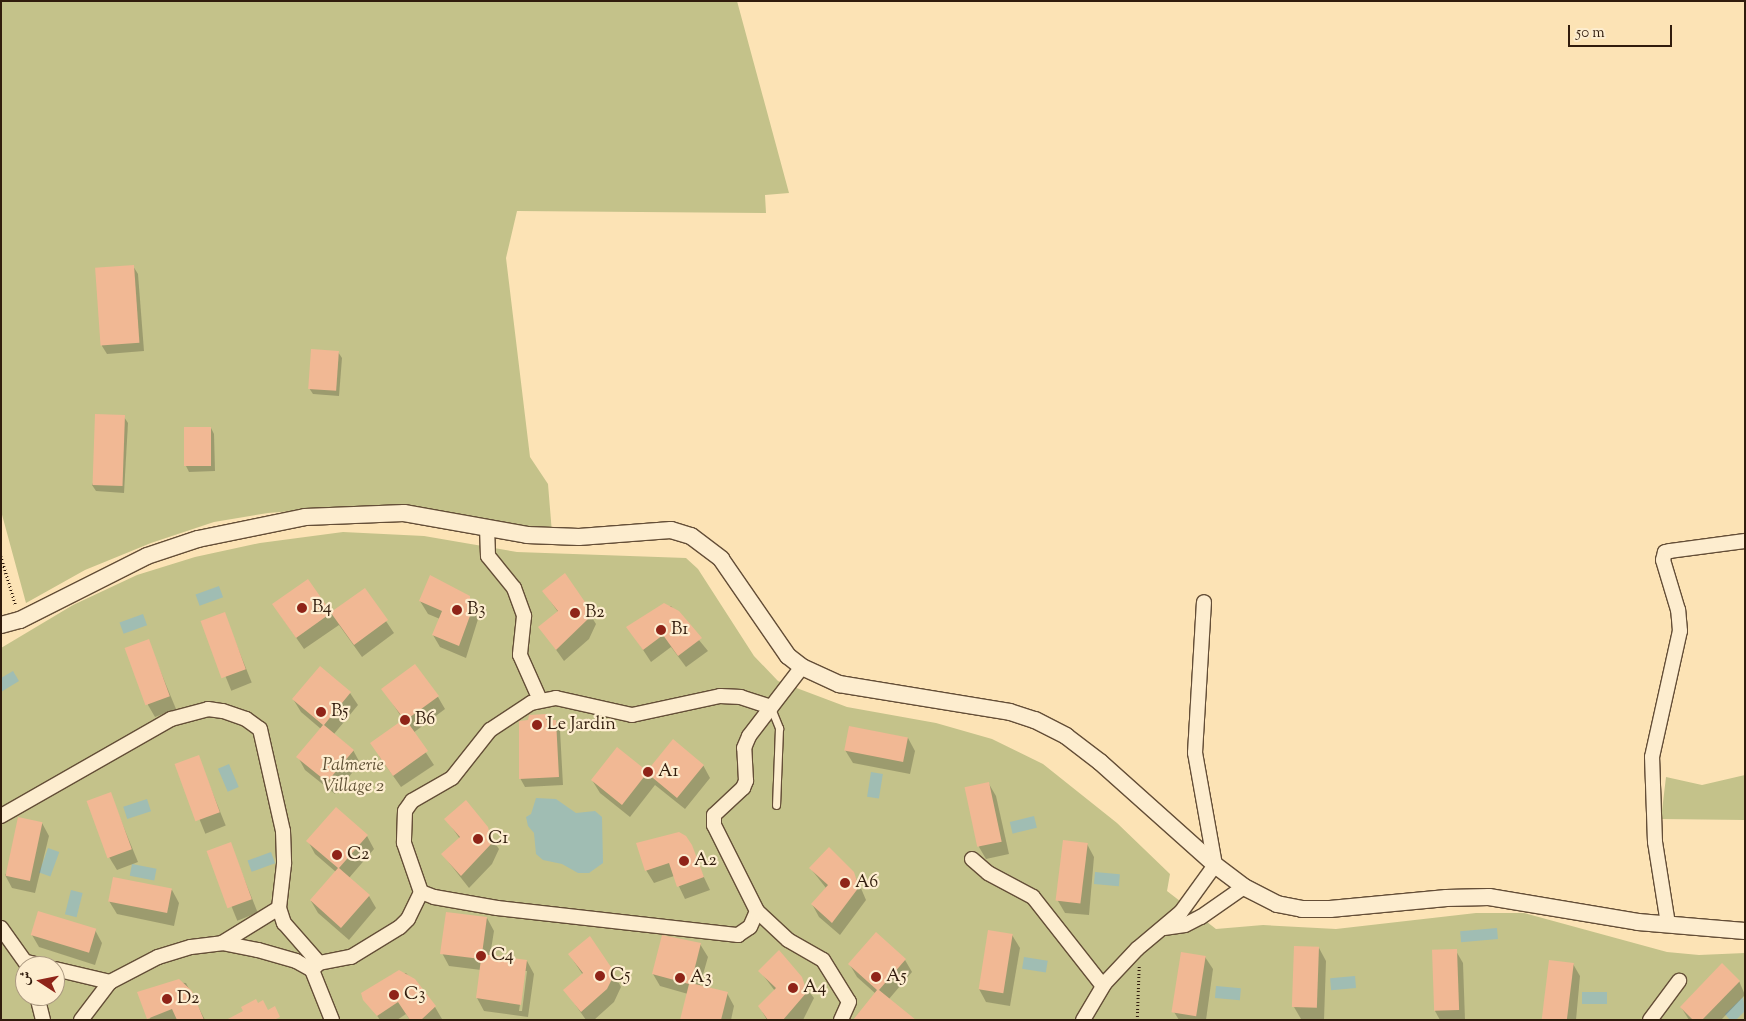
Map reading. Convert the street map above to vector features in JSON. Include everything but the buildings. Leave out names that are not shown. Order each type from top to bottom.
[{"type":"street","points":[[1,625],[20,620],[148,556],[251,526],[305,517],[379,512],[404,513],[527,534],[579,537],[671,530],[691,536],[722,559],[788,656],[802,667],[840,684],[1010,712],[1035,720],[1066,736],[1100,762],[1215,865],[1244,887],[1277,904],[1302,909],[1489,897],[1668,924],[1745,931]]},
{"type":"street","points":[[487,527],[488,556],[514,588],[524,616],[522,661],[540,700]]},
{"type":"street","points":[[1668,924],[1655,842],[1652,757],[1680,631],[1678,610],[1663,560],[1665,552],[1745,541]]},
{"type":"street","points":[[1083,1020],[1103,986],[1132,954],[1164,928],[1186,906],[1215,865],[1195,753],[1204,602]]},
{"type":"street","points":[[802,667],[770,707],[744,748],[746,781],[714,815],[714,824],[757,911],[788,940],[824,960],[849,1002],[841,1020]]},
{"type":"street","points":[[757,911],[750,927],[738,936],[497,908],[434,897],[421,892],[404,843],[405,811],[412,801],[452,778],[490,730],[540,700],[556,698],[632,715],[720,696],[741,697],[770,707]]},
{"type":"street","points":[[1,816],[171,719],[208,709],[234,714],[260,729],[283,831],[284,864],[279,908],[284,923],[315,967],[332,1020]]},
{"type":"street","points":[[972,859],[988,873],[1033,897],[1103,986]]},
{"type":"street","points":[[1164,928],[1185,925],[1201,917],[1244,887]]},
{"type":"street","points":[[222,943],[315,967],[351,957],[400,927],[421,892]]},
{"type":"street","points":[[81,1020],[110,982],[158,957],[222,943],[279,908]]},
{"type":"street","points":[[1,928],[21,956]]},
{"type":"street","points":[[65,971],[110,982]]},
{"type":"street","points":[[1650,1020],[1679,981]]},
{"type":"street","points":[[40,1006],[43,1020]]},
{"type":"lane","points":[[770,707],[779,728],[776,805]]},
{"type":"path","points":[[1,556],[20,620]]},
{"type":"path","points":[[1132,954],[1139,967],[1137,1020]]},
{"type":"green space","points":[[1,1],[737,1],[789,193],[765,195],[766,213],[517,211],[506,258],[530,457],[548,484],[552,533],[445,514],[357,506],[268,513],[214,522],[151,543],[85,570],[26,603],[1,511]]},
{"type":"green space","name":"Palmerie Village 2","points":[[343,532],[424,536],[517,552],[686,558],[698,569],[754,656],[778,681],[847,707],[936,723],[992,739],[1043,764],[1117,823],[1170,874],[1167,891],[1216,929],[1263,925],[1336,929],[1476,913],[1524,913],[1667,952],[1699,955],[1745,953],[1745,1020],[1,1020],[1,648],[73,605],[137,575],[195,557],[260,543]]},
{"type":"green space","points":[[1745,775],[1745,820],[1661,819],[1666,777],[1702,785]]},
{"type":"water","points":[[219,586],[223,597],[200,606],[196,595]]},
{"type":"water","points":[[143,614],[147,625],[124,634],[120,623]]},
{"type":"water","points":[[13,671],[19,681],[1,692],[1,678]]},
{"type":"water","points":[[229,764],[239,787],[228,792],[218,769]]},
{"type":"water","points":[[871,772],[883,774],[879,799],[867,797]]},
{"type":"water","points":[[536,798],[556,799],[576,813],[595,811],[602,817],[603,863],[589,873],[578,873],[562,864],[543,860],[536,854],[534,833],[528,826],[526,817],[531,814]]},
{"type":"water","points":[[147,799],[151,811],[127,819],[123,807]]},
{"type":"water","points":[[1034,816],[1037,828],[1013,834],[1010,822]]},
{"type":"water","points":[[48,848],[59,852],[50,877],[39,872]]},
{"type":"water","points":[[271,852],[275,863],[252,872],[248,861]]},
{"type":"water","points":[[132,864],[157,869],[154,881],[130,876]]},
{"type":"water","points":[[1095,872],[1120,874],[1119,886],[1094,884]]},
{"type":"water","points":[[71,890],[83,893],[77,917],[65,914]]},
{"type":"water","points":[[1497,928],[1498,939],[1461,942],[1460,931]]},
{"type":"water","points":[[1024,957],[1048,961],[1046,973],[1022,969]]},
{"type":"water","points":[[1355,976],[1356,988],[1331,990],[1330,978]]},
{"type":"water","points":[[1216,986],[1241,988],[1240,1000],[1215,998]]},
{"type":"water","points":[[1582,992],[1607,992],[1607,1004],[1582,1004]]},
{"type":"water","points":[[1743,997],[1745,1011],[1736,1020],[1730,1020],[1725,1014]]},
{"type":"place","name":"B4","points":[[302,608]]},
{"type":"place","name":"B3","points":[[457,610]]},
{"type":"place","name":"B2","points":[[575,613]]},
{"type":"place","name":"B1","points":[[661,630]]},
{"type":"place","name":"B5","points":[[321,712]]},
{"type":"place","name":"B6","points":[[405,720]]},
{"type":"place","name":"Le Jardin","points":[[537,725]]},
{"type":"place","name":"A1","points":[[648,772]]},
{"type":"place","name":"C1","points":[[478,839]]},
{"type":"place","name":"C2","points":[[337,855]]},
{"type":"place","name":"A2","points":[[684,861]]},
{"type":"place","name":"A6","points":[[845,883]]},
{"type":"place","name":"C4","points":[[481,956]]},
{"type":"place","name":"C5","points":[[600,976]]},
{"type":"place","name":"A5","points":[[876,977]]},
{"type":"place","name":"A3","points":[[680,978]]},
{"type":"place","name":"A4","points":[[793,988]]},
{"type":"place","name":"C3","points":[[394,995]]},
{"type":"place","name":"D2","points":[[167,999]]}]
